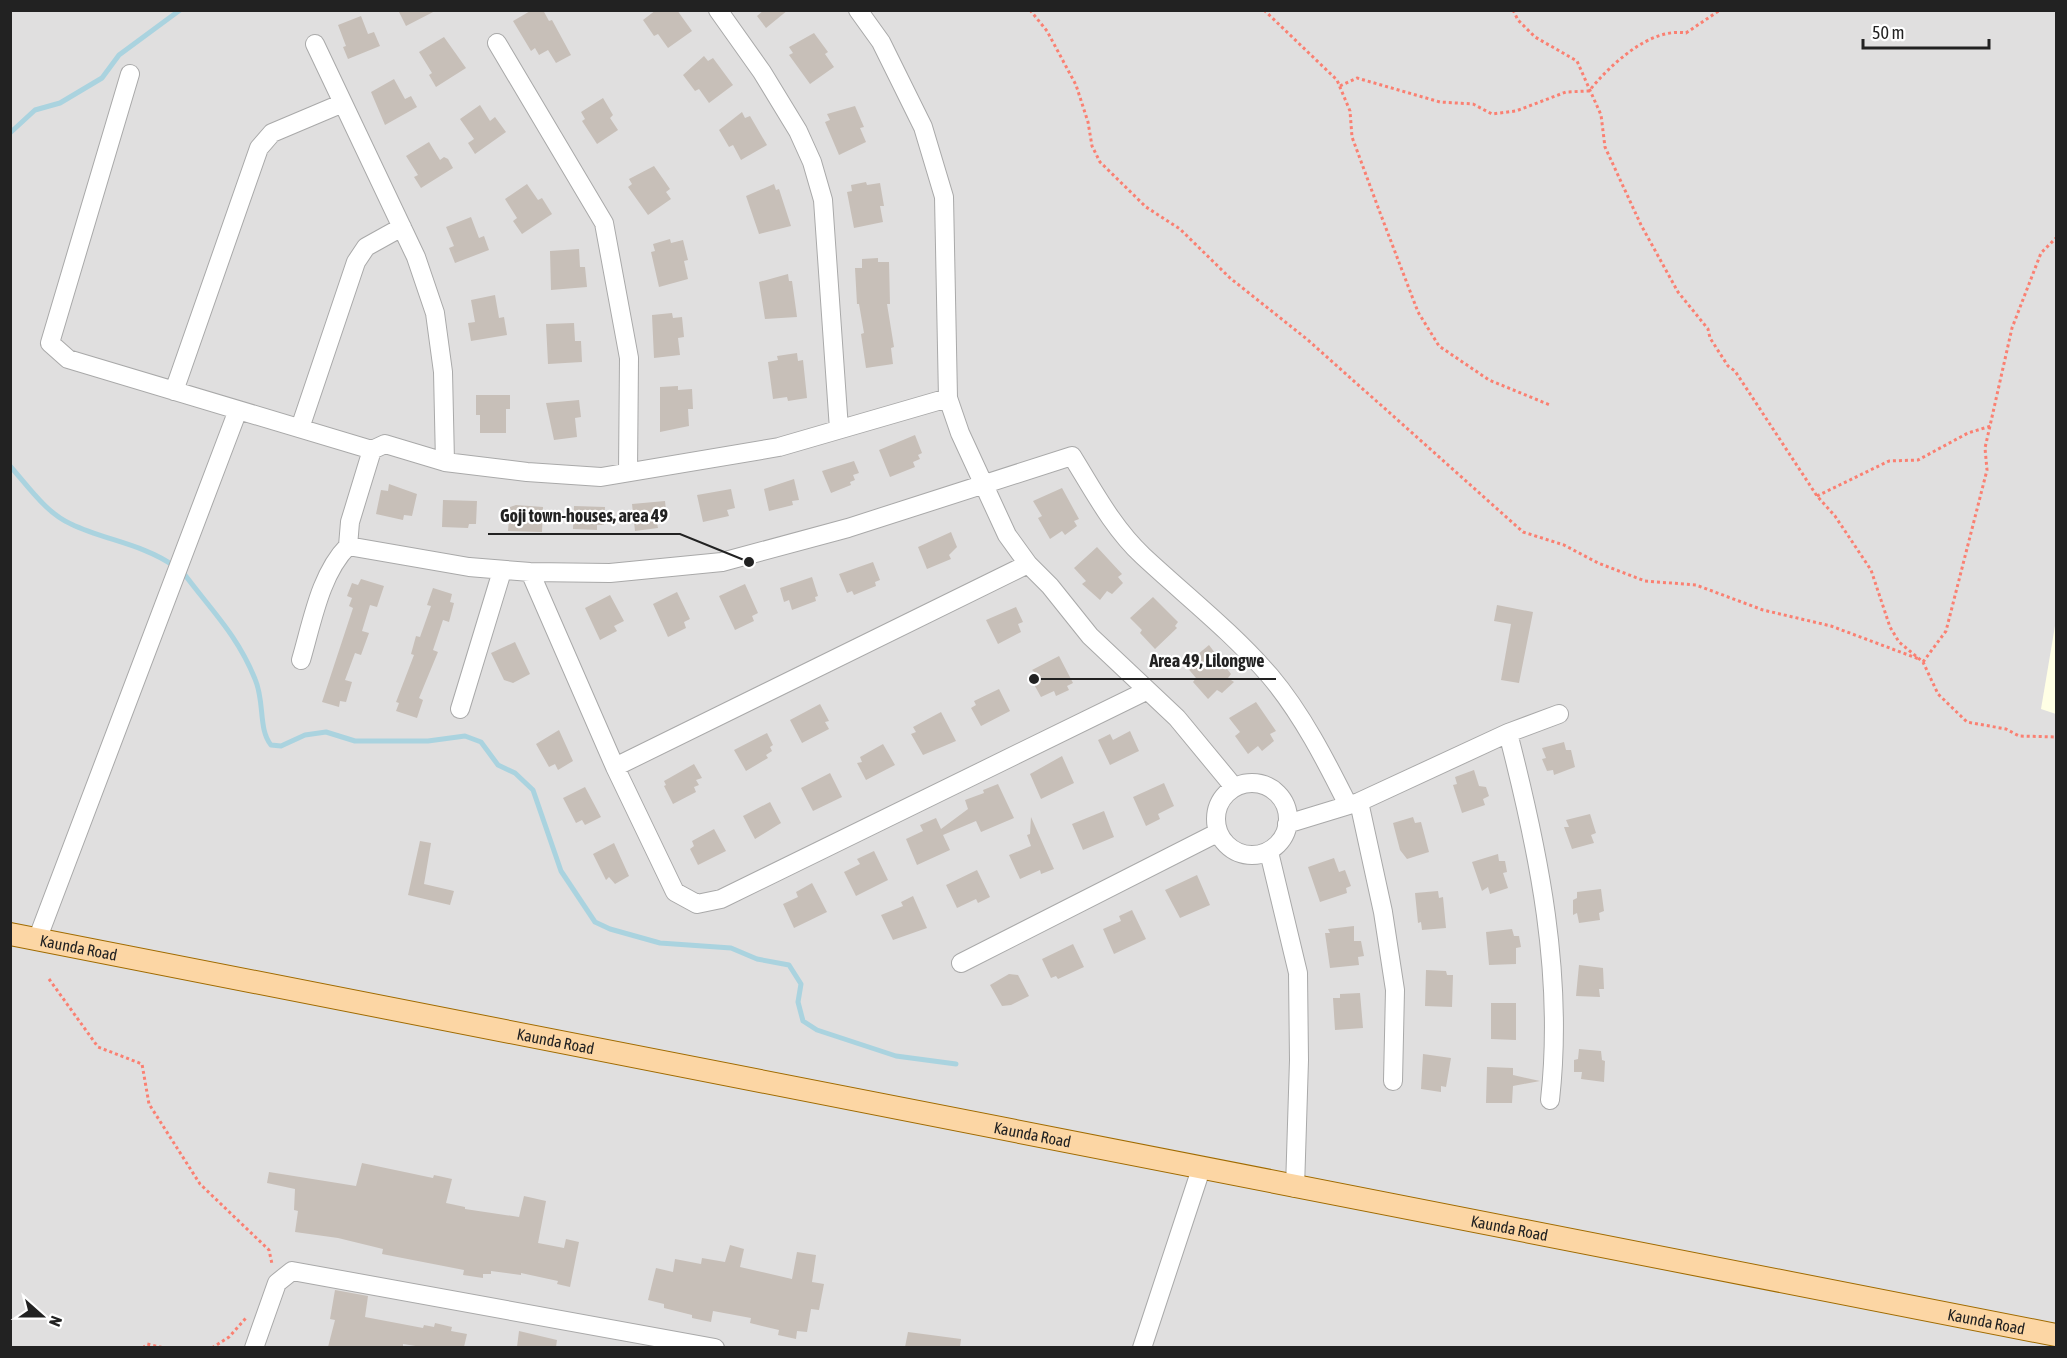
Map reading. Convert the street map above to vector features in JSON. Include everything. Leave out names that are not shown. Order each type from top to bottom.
[{"type":"main road","name":"Kaunda Road","points":[[10,934],[1295,1188],[2056,1335]]},
{"type":"street","points":[[718,10],[762,72],[798,131],[812,162],[823,200],[839,429]]},
{"type":"street","points":[[858,10],[881,42],[923,127],[944,197],[948,398],[1007,535],[1028,564],[1050,586],[1090,636],[1177,718],[1234,787]]},
{"type":"street","points":[[497,43],[604,223],[629,358],[628,472]]},
{"type":"street","points":[[315,44],[416,257],[435,313],[444,372],[445,462]]},
{"type":"street","points":[[130,74],[50,343],[68,359],[372,450],[385,444],[445,462],[527,472],[601,477],[779,447],[948,398]]},
{"type":"street","points":[[174,391],[260,148],[272,133],[343,103]]},
{"type":"street","points":[[300,428],[357,262],[366,248],[402,227]]},
{"type":"street","points":[[37,940],[238,410]]},
{"type":"street","points":[[301,660],[323,591],[337,557],[348,546],[350,522],[372,450]]},
{"type":"street","points":[[348,546],[502,571],[610,573],[722,562],[848,528],[1072,456],[1114,523],[1143,556],[1240,643],[1272,678],[1353,804],[1383,912],[1395,990],[1393,1081]]},
{"type":"street","points":[[615,767],[1028,564]]},
{"type":"street","points":[[460,709],[502,571]]},
{"type":"street","points":[[530,572],[615,767],[675,892],[697,904],[721,899],[1146,691]]},
{"type":"street","points":[[1287,824],[1353,804],[1508,733],[1559,714]]},
{"type":"street","points":[[1508,733],[1536,850],[1555,985],[1555,1056],[1550,1100]]},
{"type":"street","points":[[1248,783],[1262,784],[1275,790],[1284,801],[1288,815],[1287,824],[1280,842],[1269,852],[1256,856],[1241,855],[1229,848],[1217,833],[1216,809],[1223,796],[1234,787],[1248,783]]},
{"type":"street","points":[[961,963],[1217,833]]},
{"type":"street","points":[[1269,852],[1298,973],[1299,1060],[1295,1188]]},
{"type":"street","points":[[1142,1347],[1200,1169]]},
{"type":"street","points":[[254,1347],[277,1283],[292,1271],[715,1347]]},
{"type":"path","points":[[1030,10],[1047,31],[1076,85],[1088,122],[1092,146],[1100,162],[1146,207],[1180,229],[1230,278],[1308,340],[1523,532],[1564,545],[1598,563],[1645,581],[1696,585],[1763,610],[1831,626],[1919,659]]},
{"type":"path","points":[[1264,10],[1337,80],[1350,111],[1352,137],[1418,312],[1439,346],[1489,380],[1550,405]]},
{"type":"path","points":[[1513,10],[1518,20],[1535,36],[1577,62],[1601,115],[1605,147],[1641,225],[1678,292],[1708,329],[1710,338],[1728,366],[1735,371],[1817,495],[1835,516],[1871,570],[1890,627],[1899,642],[1923,662],[1938,694],[1967,722],[2006,729],[2019,736],[2056,737]]},
{"type":"path","points":[[1340,86],[1357,78],[1440,102],[1473,104],[1492,114],[1516,111],[1566,92],[1589,91],[1635,46],[1674,31],[1686,33],[1720,10]]},
{"type":"path","points":[[1923,662],[1946,631],[1987,470],[1985,448],[2012,328],[2041,253],[2056,238]]},
{"type":"path","points":[[1817,495],[1889,461],[1918,460],[1968,433],[1990,426]]},
{"type":"path","points":[[49,979],[98,1047],[142,1064],[148,1104],[200,1184],[269,1250],[277,1283]]},
{"type":"path","points":[[143,1347],[147,1344],[164,1347]]},
{"type":"shaded area","points":[[10,11],[2056,11],[2056,1347],[11,1347]]},
{"type":"shaded area","points":[[2056,620],[2056,714],[2041,709]]},
{"type":"building","points":[[398,10],[437,10],[406,26]]},
{"type":"building","points":[[532,10],[543,10],[549,21],[552,20],[571,55],[556,63],[548,50],[539,55],[535,48],[531,51],[513,21]]},
{"type":"building","points":[[656,10],[677,10],[692,31],[668,48],[658,34],[654,36],[643,20]]},
{"type":"building","points":[[764,10],[788,10],[766,28],[757,16]]},
{"type":"building","points":[[361,16],[368,34],[374,32],[380,46],[348,59],[338,25]]},
{"type":"building","points":[[814,33],[828,52],[825,54],[834,67],[810,84],[789,55],[793,53],[789,47]]},
{"type":"building","points":[[444,37],[466,68],[436,87],[429,75],[432,73],[419,52]]},
{"type":"building","points":[[704,56],[708,61],[713,58],[733,85],[709,103],[699,89],[695,91],[683,75]]},
{"type":"building","points":[[394,79],[405,99],[411,96],[417,107],[385,125],[371,92]]},
{"type":"building","points":[[603,98],[613,115],[610,118],[618,130],[597,144],[582,121],[585,119],[581,112]]},
{"type":"building","points":[[480,105],[490,121],[495,117],[506,132],[475,154],[468,143],[474,139],[460,119]]},
{"type":"building","points":[[855,106],[864,127],[860,128],[866,142],[839,155],[825,122],[830,120],[827,114]]},
{"type":"building","points":[[742,112],[745,118],[750,116],[767,145],[741,160],[733,145],[729,147],[719,130]]},
{"type":"building","points":[[429,142],[440,160],[444,157],[448,159],[453,168],[421,188],[414,177],[418,175],[406,156]]},
{"type":"building","points":[[654,166],[670,189],[666,192],[671,199],[648,215],[628,187],[632,184],[629,179]]},
{"type":"building","points":[[866,182],[867,185],[880,183],[884,206],[880,206],[883,222],[854,228],[847,192],[852,191],[851,185]]},
{"type":"building","points":[[527,184],[538,200],[542,198],[552,214],[522,234],[513,221],[517,218],[505,199]]},
{"type":"building","points":[[774,184],[776,190],[779,189],[791,226],[759,234],[746,196]]},
{"type":"building","points":[[471,217],[479,238],[484,236],[489,250],[455,263],[449,248],[454,246],[446,227]]},
{"type":"building","points":[[670,239],[671,243],[683,240],[688,260],[684,261],[688,279],[659,287],[651,252],[655,251],[653,244]]},
{"type":"building","points":[[579,249],[580,267],[585,267],[587,287],[551,290],[550,251]]},
{"type":"building","points":[[878,258],[878,262],[889,262],[890,304],[887,304],[894,347],[891,348],[893,364],[866,368],[861,334],[864,333],[859,304],[857,304],[855,268],[862,268],[862,259]]},
{"type":"building","points":[[788,274],[789,281],[792,281],[797,317],[765,319],[759,282]]},
{"type":"building","points":[[495,295],[499,318],[504,317],[507,335],[471,341],[468,323],[475,322],[471,300]]},
{"type":"building","points":[[672,313],[673,318],[682,317],[684,337],[678,338],[680,355],[654,358],[652,315]]},
{"type":"building","points":[[574,323],[575,341],[581,341],[582,362],[548,364],[546,324]]},
{"type":"building","points":[[797,353],[798,361],[803,360],[807,398],[788,401],[787,397],[773,399],[768,362],[778,360],[777,356]]},
{"type":"building","points":[[678,386],[678,390],[692,389],[693,409],[688,409],[689,426],[660,432],[660,387]]},
{"type":"building","points":[[476,395],[510,395],[510,409],[506,409],[506,433],[480,433],[480,415],[476,415]]},
{"type":"building","points":[[579,400],[581,417],[575,418],[577,437],[554,440],[546,403]]},
{"type":"building","points":[[915,435],[922,453],[918,455],[920,459],[913,462],[915,467],[890,477],[879,450]]},
{"type":"building","points":[[854,461],[859,473],[853,475],[855,480],[850,482],[851,485],[831,493],[822,471]]},
{"type":"building","points":[[794,479],[799,500],[792,501],[793,505],[769,511],[764,489]]},
{"type":"building","points":[[389,484],[417,494],[412,516],[404,515],[403,520],[376,514],[381,490],[388,491]]},
{"type":"building","points":[[1062,488],[1079,519],[1074,521],[1077,526],[1065,535],[1062,531],[1050,539],[1038,518],[1042,516],[1033,501]]},
{"type":"building","points":[[731,489],[735,508],[727,510],[729,516],[703,522],[697,495]]},
{"type":"building","points":[[443,500],[477,501],[476,524],[469,524],[468,528],[442,527]]},
{"type":"building","points":[[665,501],[667,520],[657,522],[658,528],[635,531],[632,504]]},
{"type":"building","points":[[516,505],[543,507],[542,532],[508,531],[510,507]]},
{"type":"building","points":[[574,506],[605,507],[604,525],[597,525],[597,530],[573,529]]},
{"type":"building","points":[[951,532],[957,547],[949,555],[951,559],[927,569],[918,547]]},
{"type":"building","points":[[1097,547],[1122,574],[1118,577],[1123,583],[1112,594],[1107,591],[1100,600],[1082,584],[1086,581],[1074,568]]},
{"type":"building","points":[[873,562],[880,580],[875,582],[876,586],[854,595],[852,591],[847,593],[839,574]]},
{"type":"building","points":[[812,577],[818,596],[815,597],[816,601],[792,610],[789,600],[784,602],[780,588]]},
{"type":"building","points":[[361,579],[384,586],[377,607],[370,605],[362,631],[369,633],[361,655],[355,653],[345,680],[352,682],[346,702],[340,701],[339,707],[322,702],[353,608],[349,606],[352,598],[347,596],[352,583],[358,585]]},
{"type":"building","points":[[745,584],[758,613],[752,616],[754,621],[735,630],[719,596]]},
{"type":"building","points":[[433,588],[452,594],[450,602],[454,603],[449,622],[443,620],[433,650],[438,652],[419,698],[423,700],[417,718],[396,711],[399,703],[396,702],[414,655],[411,654],[416,636],[420,637],[431,606],[427,605]]},
{"type":"building","points":[[677,592],[690,619],[684,622],[686,628],[668,637],[653,604]]},
{"type":"building","points":[[610,595],[624,621],[614,626],[617,631],[600,640],[585,608]]},
{"type":"building","points":[[1153,597],[1178,622],[1175,626],[1177,628],[1155,649],[1140,633],[1142,630],[1130,618]]},
{"type":"building","points":[[1497,605],[1533,612],[1519,683],[1501,680],[1511,624],[1494,621]]},
{"type":"building","points":[[1016,607],[1023,622],[1018,624],[1021,632],[998,644],[986,620]]},
{"type":"building","points":[[515,642],[530,674],[513,683],[504,680],[491,653]]},
{"type":"building","points":[[1209,645],[1231,674],[1228,678],[1234,682],[1222,693],[1217,690],[1208,699],[1193,682],[1196,678],[1185,665]]},
{"type":"building","points":[[1059,656],[1073,683],[1067,686],[1069,690],[1056,696],[1054,691],[1041,697],[1031,679],[1038,675],[1032,670]]},
{"type":"building","points":[[999,689],[1010,711],[981,726],[971,708],[976,705],[974,701]]},
{"type":"building","points":[[1256,702],[1276,731],[1270,734],[1274,741],[1262,751],[1258,746],[1248,754],[1235,736],[1240,732],[1229,718]]},
{"type":"building","points":[[820,704],[829,721],[825,722],[829,729],[802,743],[790,720]]},
{"type":"building","points":[[941,712],[956,741],[923,755],[911,734],[916,732],[913,727]]},
{"type":"building","points":[[559,730],[573,761],[558,770],[555,764],[549,767],[536,744]]},
{"type":"building","points":[[1130,731],[1139,751],[1110,765],[1098,740],[1110,734],[1113,740]]},
{"type":"building","points":[[767,733],[773,745],[770,747],[772,751],[766,755],[768,758],[746,771],[734,750]]},
{"type":"building","points":[[1564,742],[1566,750],[1571,750],[1575,767],[1554,775],[1553,770],[1547,771],[1542,759],[1546,758],[1542,748]]},
{"type":"building","points":[[883,744],[895,765],[866,780],[857,763],[862,762],[860,757]]},
{"type":"building","points":[[1062,756],[1074,783],[1041,799],[1030,774]]},
{"type":"building","points":[[694,764],[702,778],[696,780],[699,785],[694,787],[696,792],[673,804],[664,786],[666,785],[664,781]]},
{"type":"building","points":[[1474,770],[1479,786],[1486,787],[1489,796],[1483,799],[1485,805],[1462,813],[1453,785],[1457,784],[1455,777]]},
{"type":"building","points":[[830,773],[842,797],[813,811],[801,788]]},
{"type":"building","points":[[1164,783],[1174,806],[1158,814],[1160,819],[1146,826],[1133,797]]},
{"type":"building","points":[[998,784],[1014,818],[981,832],[976,821],[943,835],[950,850],[917,865],[906,839],[923,831],[920,825],[936,818],[941,829],[968,809],[965,800],[984,793],[983,790]]},
{"type":"building","points":[[585,787],[601,817],[585,825],[582,820],[576,823],[563,798]]},
{"type":"building","points":[[770,802],[781,823],[755,839],[743,816]]},
{"type":"building","points":[[1104,811],[1114,837],[1083,850],[1072,824]]},
{"type":"building","points":[[1590,814],[1596,833],[1591,835],[1594,843],[1572,849],[1564,827],[1569,827],[1566,820]]},
{"type":"building","points":[[1031,817],[1054,869],[1041,874],[1040,870],[1020,879],[1009,855],[1031,846],[1027,835],[1030,834]]},
{"type":"building","points":[[1413,817],[1415,823],[1421,822],[1429,852],[1407,859],[1400,850],[1393,823]]},
{"type":"building","points":[[714,829],[726,851],[698,865],[690,849],[694,846],[692,841]]},
{"type":"building","points":[[420,841],[431,843],[424,884],[454,891],[450,905],[408,895]]},
{"type":"building","points":[[614,843],[629,876],[615,884],[609,877],[606,880],[593,854]]},
{"type":"building","points":[[874,851],[888,880],[856,896],[844,872],[860,864],[857,859]]},
{"type":"building","points":[[1498,854],[1499,861],[1505,861],[1507,872],[1503,873],[1508,888],[1490,894],[1488,887],[1482,891],[1472,862]]},
{"type":"building","points":[[1334,858],[1339,872],[1345,870],[1351,886],[1346,888],[1347,893],[1320,902],[1308,867]]},
{"type":"building","points":[[977,870],[990,897],[978,903],[976,899],[957,908],[946,885]]},
{"type":"building","points":[[1197,875],[1210,905],[1180,918],[1165,890]]},
{"type":"building","points":[[812,883],[827,912],[794,928],[783,904],[798,897],[796,892]]},
{"type":"building","points":[[1601,889],[1604,911],[1599,913],[1600,920],[1579,923],[1577,913],[1573,915],[1573,900],[1577,898],[1577,892]]},
{"type":"building","points":[[1438,891],[1439,898],[1443,897],[1446,928],[1422,930],[1421,922],[1418,923],[1415,893]]},
{"type":"building","points":[[913,896],[927,928],[893,940],[881,915],[903,906],[901,902]]},
{"type":"building","points":[[1132,910],[1146,939],[1114,954],[1103,929],[1121,921],[1119,916]]},
{"type":"building","points":[[1354,926],[1354,941],[1361,941],[1364,956],[1358,957],[1359,965],[1330,968],[1325,933],[1330,933],[1328,929]]},
{"type":"building","points":[[1512,929],[1514,936],[1519,936],[1521,947],[1516,948],[1516,964],[1489,965],[1486,932]]},
{"type":"building","points":[[1073,944],[1084,967],[1058,979],[1056,976],[1051,978],[1042,959]]},
{"type":"building","points":[[1579,965],[1603,968],[1604,989],[1599,989],[1600,997],[1576,996]]},
{"type":"building","points":[[1426,970],[1446,971],[1447,975],[1453,975],[1452,1007],[1425,1006]]},
{"type":"building","points":[[1009,974],[1018,975],[1029,996],[1011,1005],[1002,1006],[990,985]]},
{"type":"building","points":[[1360,993],[1363,1028],[1335,1030],[1333,998],[1340,998],[1340,994]]},
{"type":"building","points":[[1491,1003],[1516,1003],[1516,1040],[1491,1039]]},
{"type":"building","points":[[1579,1049],[1601,1051],[1602,1060],[1605,1061],[1604,1082],[1581,1079],[1582,1072],[1574,1072],[1574,1060],[1578,1059]]},
{"type":"building","points":[[1423,1054],[1451,1058],[1446,1087],[1441,1086],[1441,1092],[1421,1089]]},
{"type":"building","points":[[1487,1067],[1513,1068],[1513,1075],[1540,1081],[1513,1086],[1512,1103],[1486,1103]]},
{"type":"building","points":[[362,1163],[433,1178],[434,1175],[452,1179],[446,1203],[465,1207],[465,1209],[519,1217],[524,1196],[546,1201],[538,1243],[564,1248],[566,1239],[579,1242],[570,1287],[557,1284],[558,1281],[521,1273],[521,1275],[491,1271],[491,1274],[483,1274],[483,1278],[463,1275],[464,1270],[382,1254],[383,1249],[338,1238],[295,1232],[298,1211],[294,1210],[295,1189],[267,1183],[269,1172],[356,1186]]},
{"type":"building","points":[[730,1245],[744,1249],[740,1267],[792,1279],[797,1252],[816,1255],[812,1282],[824,1284],[819,1310],[811,1309],[807,1332],[797,1331],[796,1339],[778,1335],[779,1330],[750,1323],[751,1318],[713,1311],[711,1322],[692,1318],[692,1315],[664,1308],[664,1304],[648,1300],[656,1268],[673,1272],[675,1259],[701,1264],[702,1258],[725,1262]]},
{"type":"building","points":[[335,1290],[368,1296],[365,1317],[423,1328],[424,1325],[434,1327],[435,1323],[452,1327],[451,1331],[467,1334],[464,1347],[422,1347],[403,1344],[403,1347],[328,1347],[335,1320],[330,1319]]},
{"type":"building","points":[[519,1331],[557,1340],[556,1347],[517,1347]]},
{"type":"building","points":[[908,1332],[961,1339],[960,1347],[905,1347]]},
{"type":"waterway","points":[[10,133],[35,110],[60,103],[102,78],[119,55],[180,10]]},
{"type":"waterway","points":[[10,466],[38,498],[62,519],[149,552],[174,566]]},
{"type":"waterway","points":[[182,571],[222,622],[248,663],[258,688],[264,731],[271,745],[281,746],[305,735],[326,732],[355,741],[428,741],[465,736],[481,742],[498,765],[515,773],[533,790],[561,871],[595,922],[610,929],[660,943],[731,948],[757,959],[789,965],[801,984],[798,1002],[803,1021],[817,1030],[896,1056],[956,1064]]},
{"type":"place","name":"Goji town-houses, area 49","points":[[749,562]]},
{"type":"place","name":"Area 49, Lilongwe","points":[[1034,679]]}]
